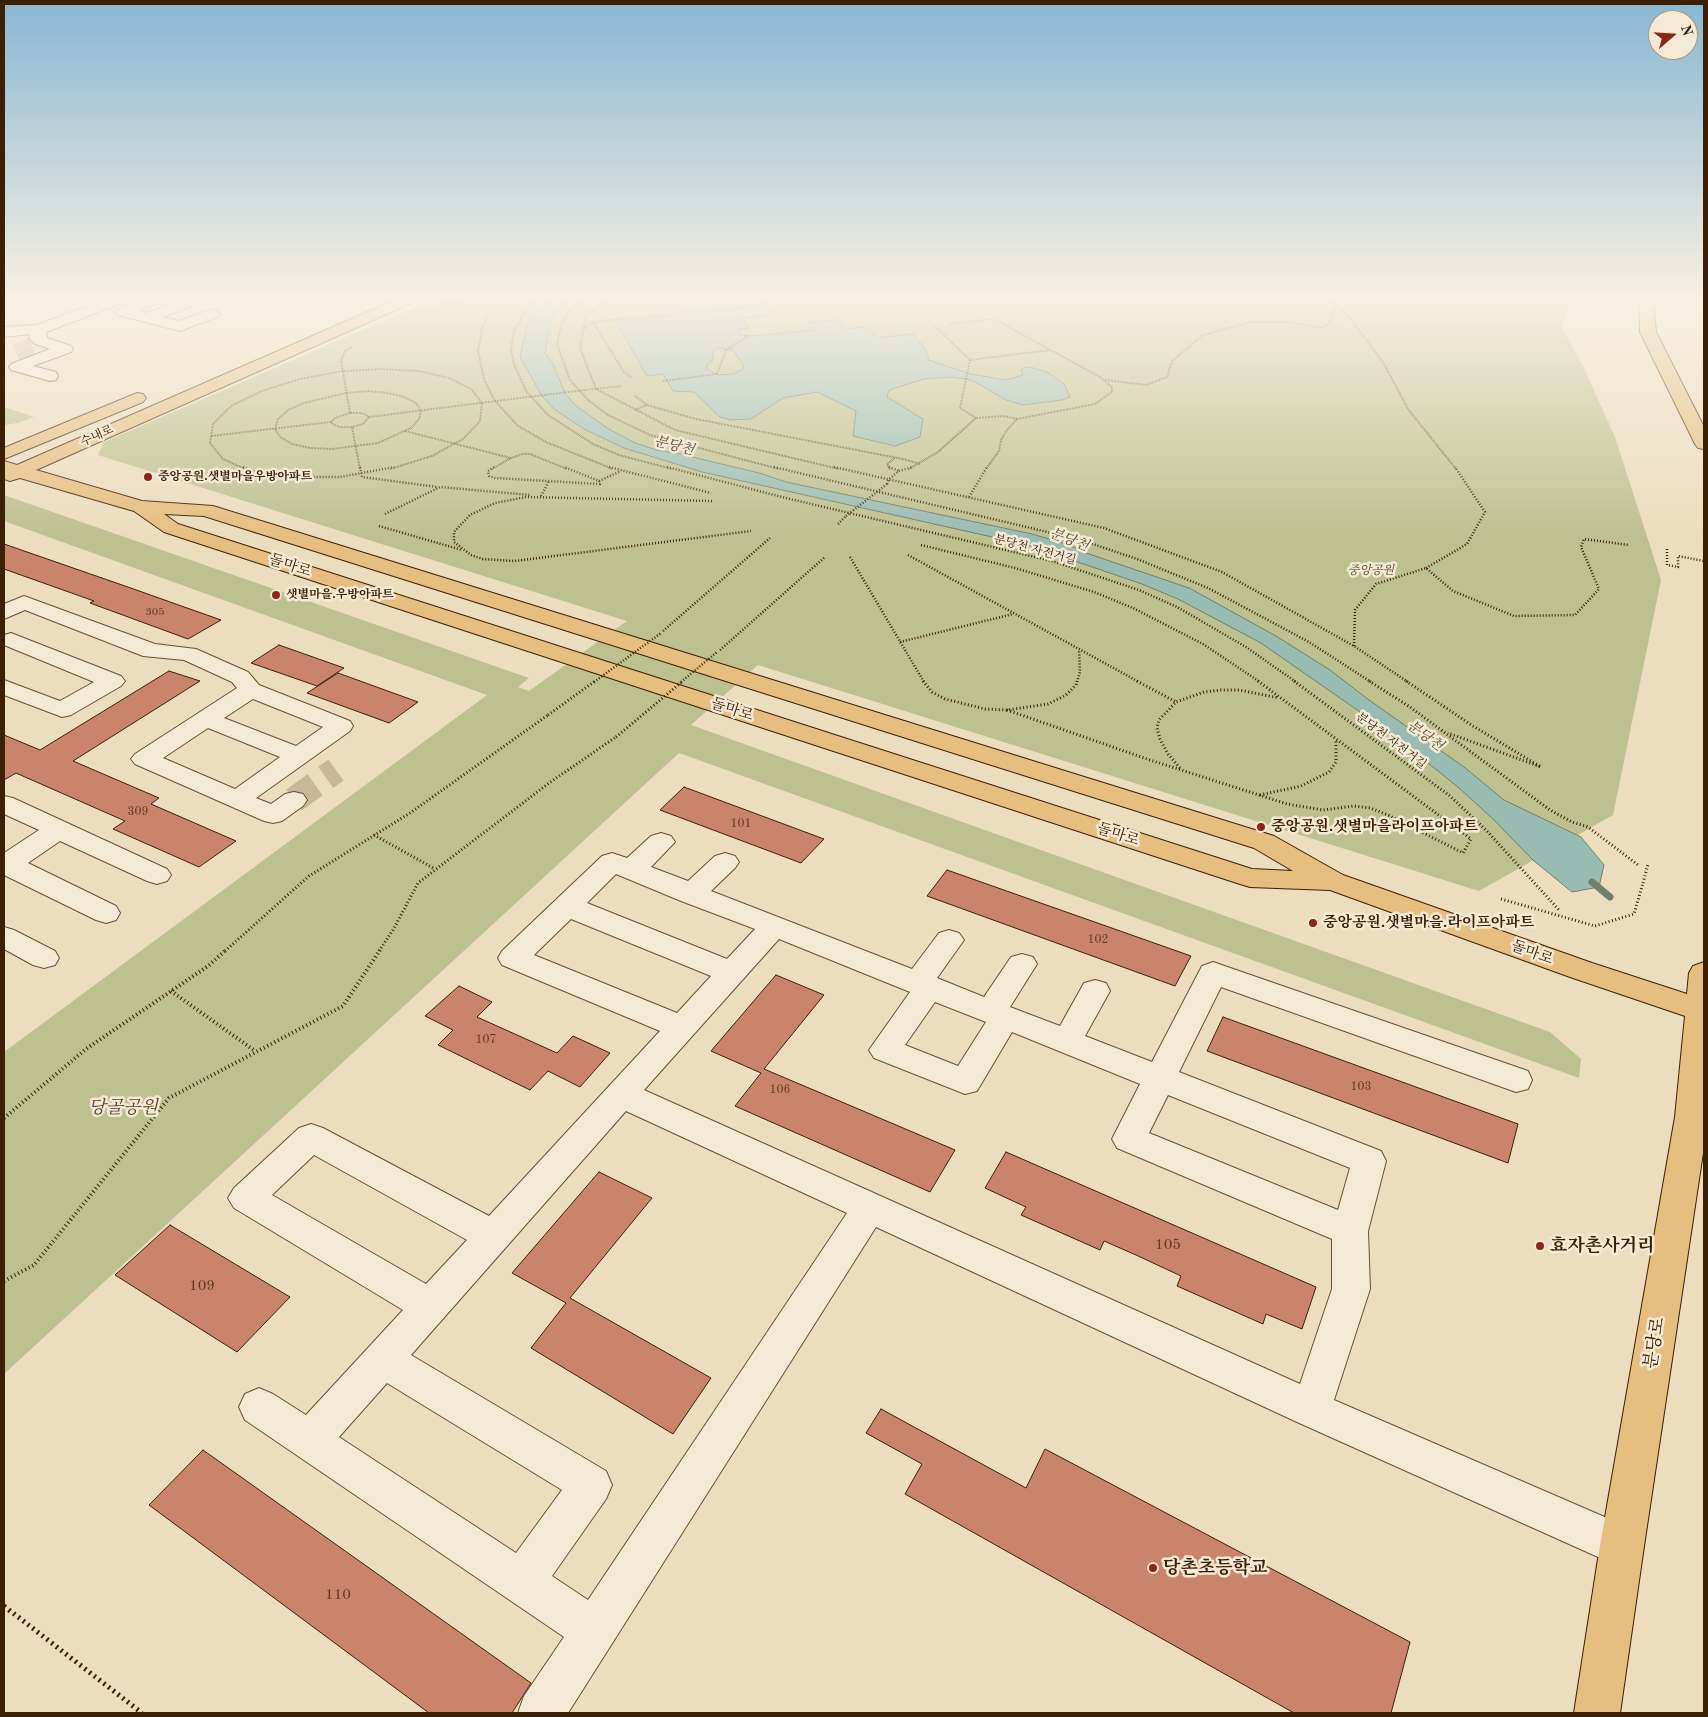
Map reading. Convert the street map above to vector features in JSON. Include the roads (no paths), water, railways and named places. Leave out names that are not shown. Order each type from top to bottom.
[{"type":"main road","name":"수내로","points":[[8,472],[223,379]]},
{"type":"main road","points":[[1672,379],[1704,444]]},
{"type":"main road","name":"수내로","points":[[4,454],[155,391]]},
{"type":"main road","name":"돌마로","points":[[8,472],[140,507],[206,510],[1264,842],[1333,881],[1581,970],[1702,1010]]},
{"type":"main road","name":"돌마로","points":[[140,507],[172,528],[1250,878],[1333,881]]},
{"type":"main road","name":"분당로","points":[[1597,1713],[1622,1546],[1692,1116],[1704,972]]},
{"type":"lane","points":[[4,612],[24,602],[150,651],[188,654],[240,677],[251,690],[341,726],[238,799]]},
{"type":"lane","points":[[7,642],[58,615]]},
{"type":"lane","points":[[4,687],[62,710],[113,681],[7,642]]},
{"type":"lane","points":[[251,690],[144,759],[273,815],[294,800]]},
{"type":"lane","points":[[206,719],[299,756]]},
{"type":"lane","points":[[4,804],[157,875]]},
{"type":"lane","points":[[6,865],[59,829]]},
{"type":"lane","points":[[631,870],[661,842]]},
{"type":"lane","points":[[682,1027],[513,958],[612,862],[1369,1161],[1350,1231],[1351,1290],[1311,1409]]},
{"type":"lane","points":[[691,894],[725,862]]},
{"type":"lane","points":[[6,865],[106,913]]},
{"type":"lane","points":[[567,906],[732,973]]},
{"type":"lane","points":[[310,1440],[774,927]]},
{"type":"lane","points":[[4,937],[44,958]]},
{"type":"lane","points":[[949,940],[885,1050],[965,1082],[1022,964]]},
{"type":"lane","points":[[1350,1231],[1129,1140],[1213,973],[1516,1080]]},
{"type":"lane","points":[[1067,1041],[1095,991]]},
{"type":"lane","points":[[621,1094],[1311,1409],[1622,1546]]},
{"type":"lane","points":[[430,1306],[246,1198],[311,1137],[493,1236]]},
{"type":"lane","points":[[541,1713],[870,1207]]},
{"type":"lane","points":[[382,1360],[591,1485],[521,1582]]},
{"type":"lane","points":[[259,1407],[595,1631]]},
{"type":"water","points":[[532,379],[559,379],[565,393],[575,405],[607,428],[635,443],[657,450],[759,473],[786,482],[1032,534],[1069,545],[1089,554],[1189,588],[1276,636],[1330,670],[1464,767],[1504,800],[1581,837],[1604,865],[1599,887],[1572,892],[1534,861],[1493,819],[1459,788],[1396,737],[1261,643],[1178,599],[1142,584],[1028,545],[702,472],[624,448],[584,429],[554,409],[542,396]]},
{"type":"water","points":[[666,379],[924,379],[889,390],[887,397],[923,419],[920,437],[895,446],[853,436],[856,411],[817,392],[783,398],[751,419],[731,420],[720,417],[694,392],[673,391]]},
{"type":"water","points":[[967,379],[1057,379],[1064,384],[1070,397],[1062,400],[1023,405],[1006,400]]},
{"type":"waterway","name":"분당천","points":[[1592,882],[1610,897]]},
{"type":"tunnel","points":[[294,800],[336,770]]},
{"type":"place","name":"중앙공원.샛별마을우방아파트","points":[[148,477]]},
{"type":"place","name":"샛별마을.우방아파트","points":[[276,595]]},
{"type":"place","name":"중앙공원.샛별마을라이프아파트","points":[[1261,827]]},
{"type":"place","name":"중앙공원.샛별마을.라이프아파트","points":[[1313,923]]},
{"type":"place","name":"효자촌사거리","points":[[1540,1246]]},
{"type":"place","name":"당촌초등학교","points":[[1153,1568]]},
{"type":"park label","name":"중앙공원","points":[[1371,571]]},
{"type":"park label","name":"당골공원","points":[[123,1108]]}]
